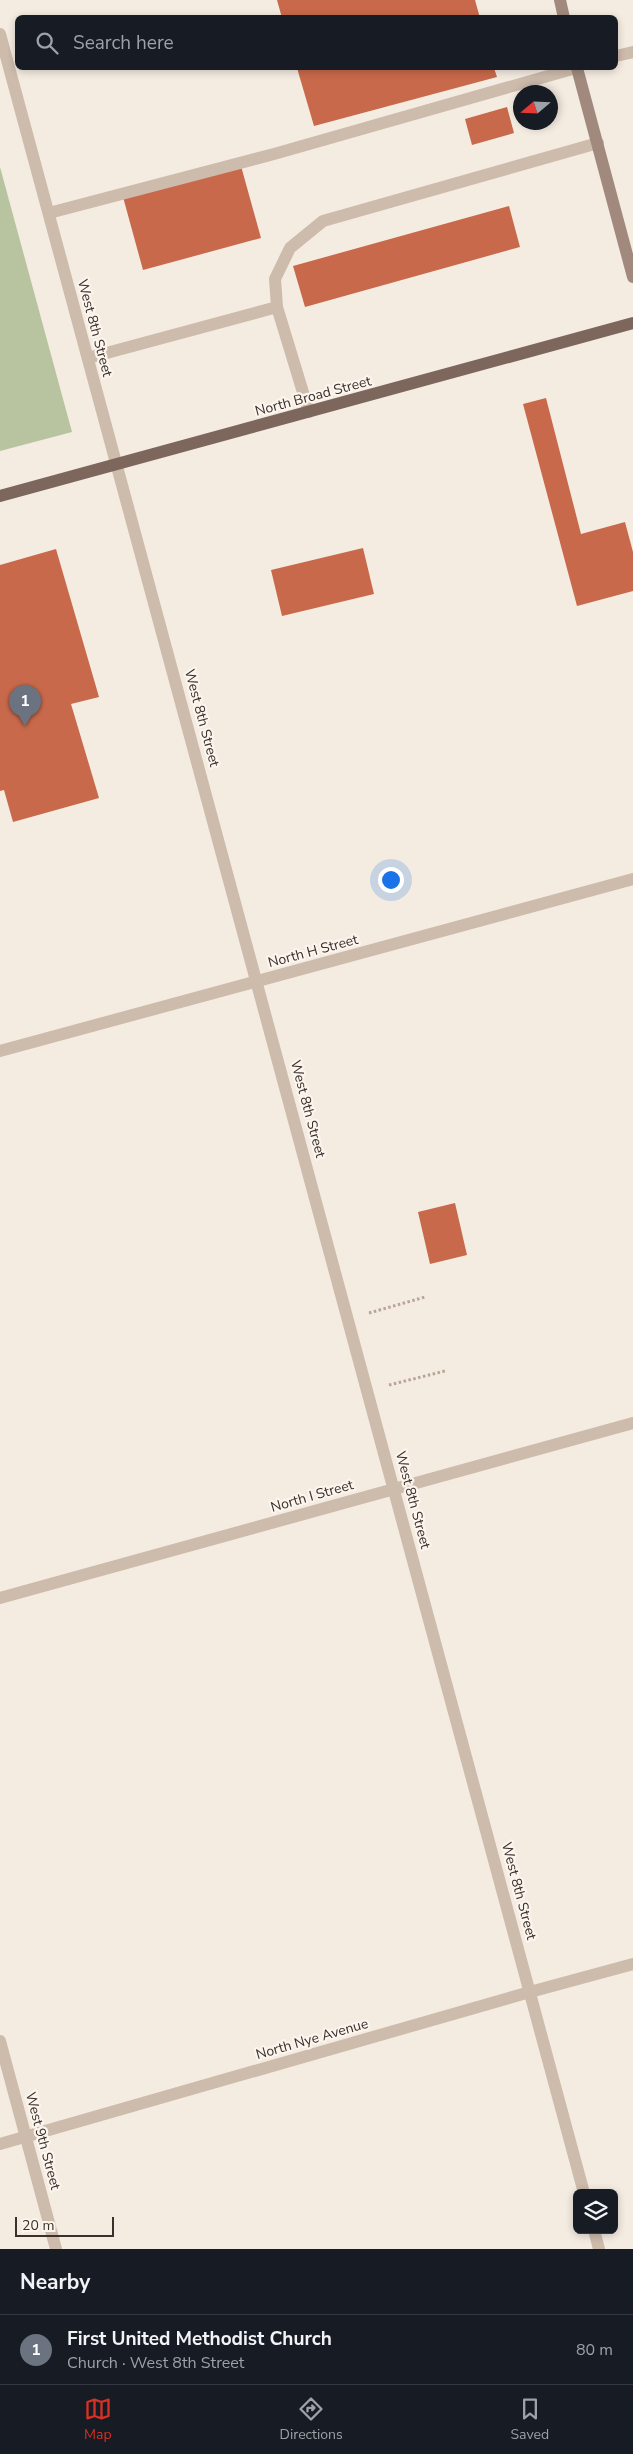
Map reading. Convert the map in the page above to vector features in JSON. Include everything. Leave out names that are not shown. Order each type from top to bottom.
[{"type":"main road","points":[[560,0],[563,15]]},
{"type":"main road","points":[[577,70],[633,277]]},
{"type":"main road","name":"North Broad Street","points":[[0,496],[633,323]]},
{"type":"street","name":"West 8th Street","points":[[0,34],[395,1488],[583,2189]]},
{"type":"street","points":[[618,56],[633,52]]},
{"type":"street","points":[[48,213],[274,154],[569,70]]},
{"type":"street","points":[[309,412],[277,307],[275,279],[290,248],[323,221],[598,143]]},
{"type":"street","points":[[88,358],[277,307]]},
{"type":"street","name":"North H Street","points":[[0,1051],[633,879]]},
{"type":"street","name":"North I Street","points":[[0,1598],[633,1423]]},
{"type":"street","name":"North Nye Avenue","points":[[0,2144],[633,1964]]},
{"type":"street","name":"West 9th Street","points":[[0,2041],[56,2249]]},
{"type":"street","points":[[595,2234],[599,2249]]},
{"type":"path","points":[[368,1313],[425,1297]]},
{"type":"path","points":[[390,1385],[445,1371]]},
{"type":"green space","points":[[0,167],[72,432],[0,451]]},
{"type":"building","points":[[277,0],[475,0],[479,15],[281,15]]},
{"type":"building","points":[[298,70],[495,70],[497,77],[314,126]]},
{"type":"building","points":[[507,107],[514,133],[472,145],[465,119]]},
{"type":"building","points":[[241,166],[261,238],[143,270],[123,197]]},
{"type":"building","points":[[509,206],[520,247],[305,307],[293,266]]},
{"type":"building","points":[[546,398],[581,534],[625,522],[633,552],[633,591],[577,606],[523,404]]},
{"type":"building","points":[[363,548],[374,594],[282,616],[271,570]]},
{"type":"building","points":[[56,549],[99,697],[71,704],[99,798],[13,822],[4,790],[0,791],[0,565]]},
{"type":"building","points":[[455,1203],[467,1255],[430,1264],[418,1212]]},
{"type":"place","name":"First United Methodist Church","points":[[25,726]]}]
